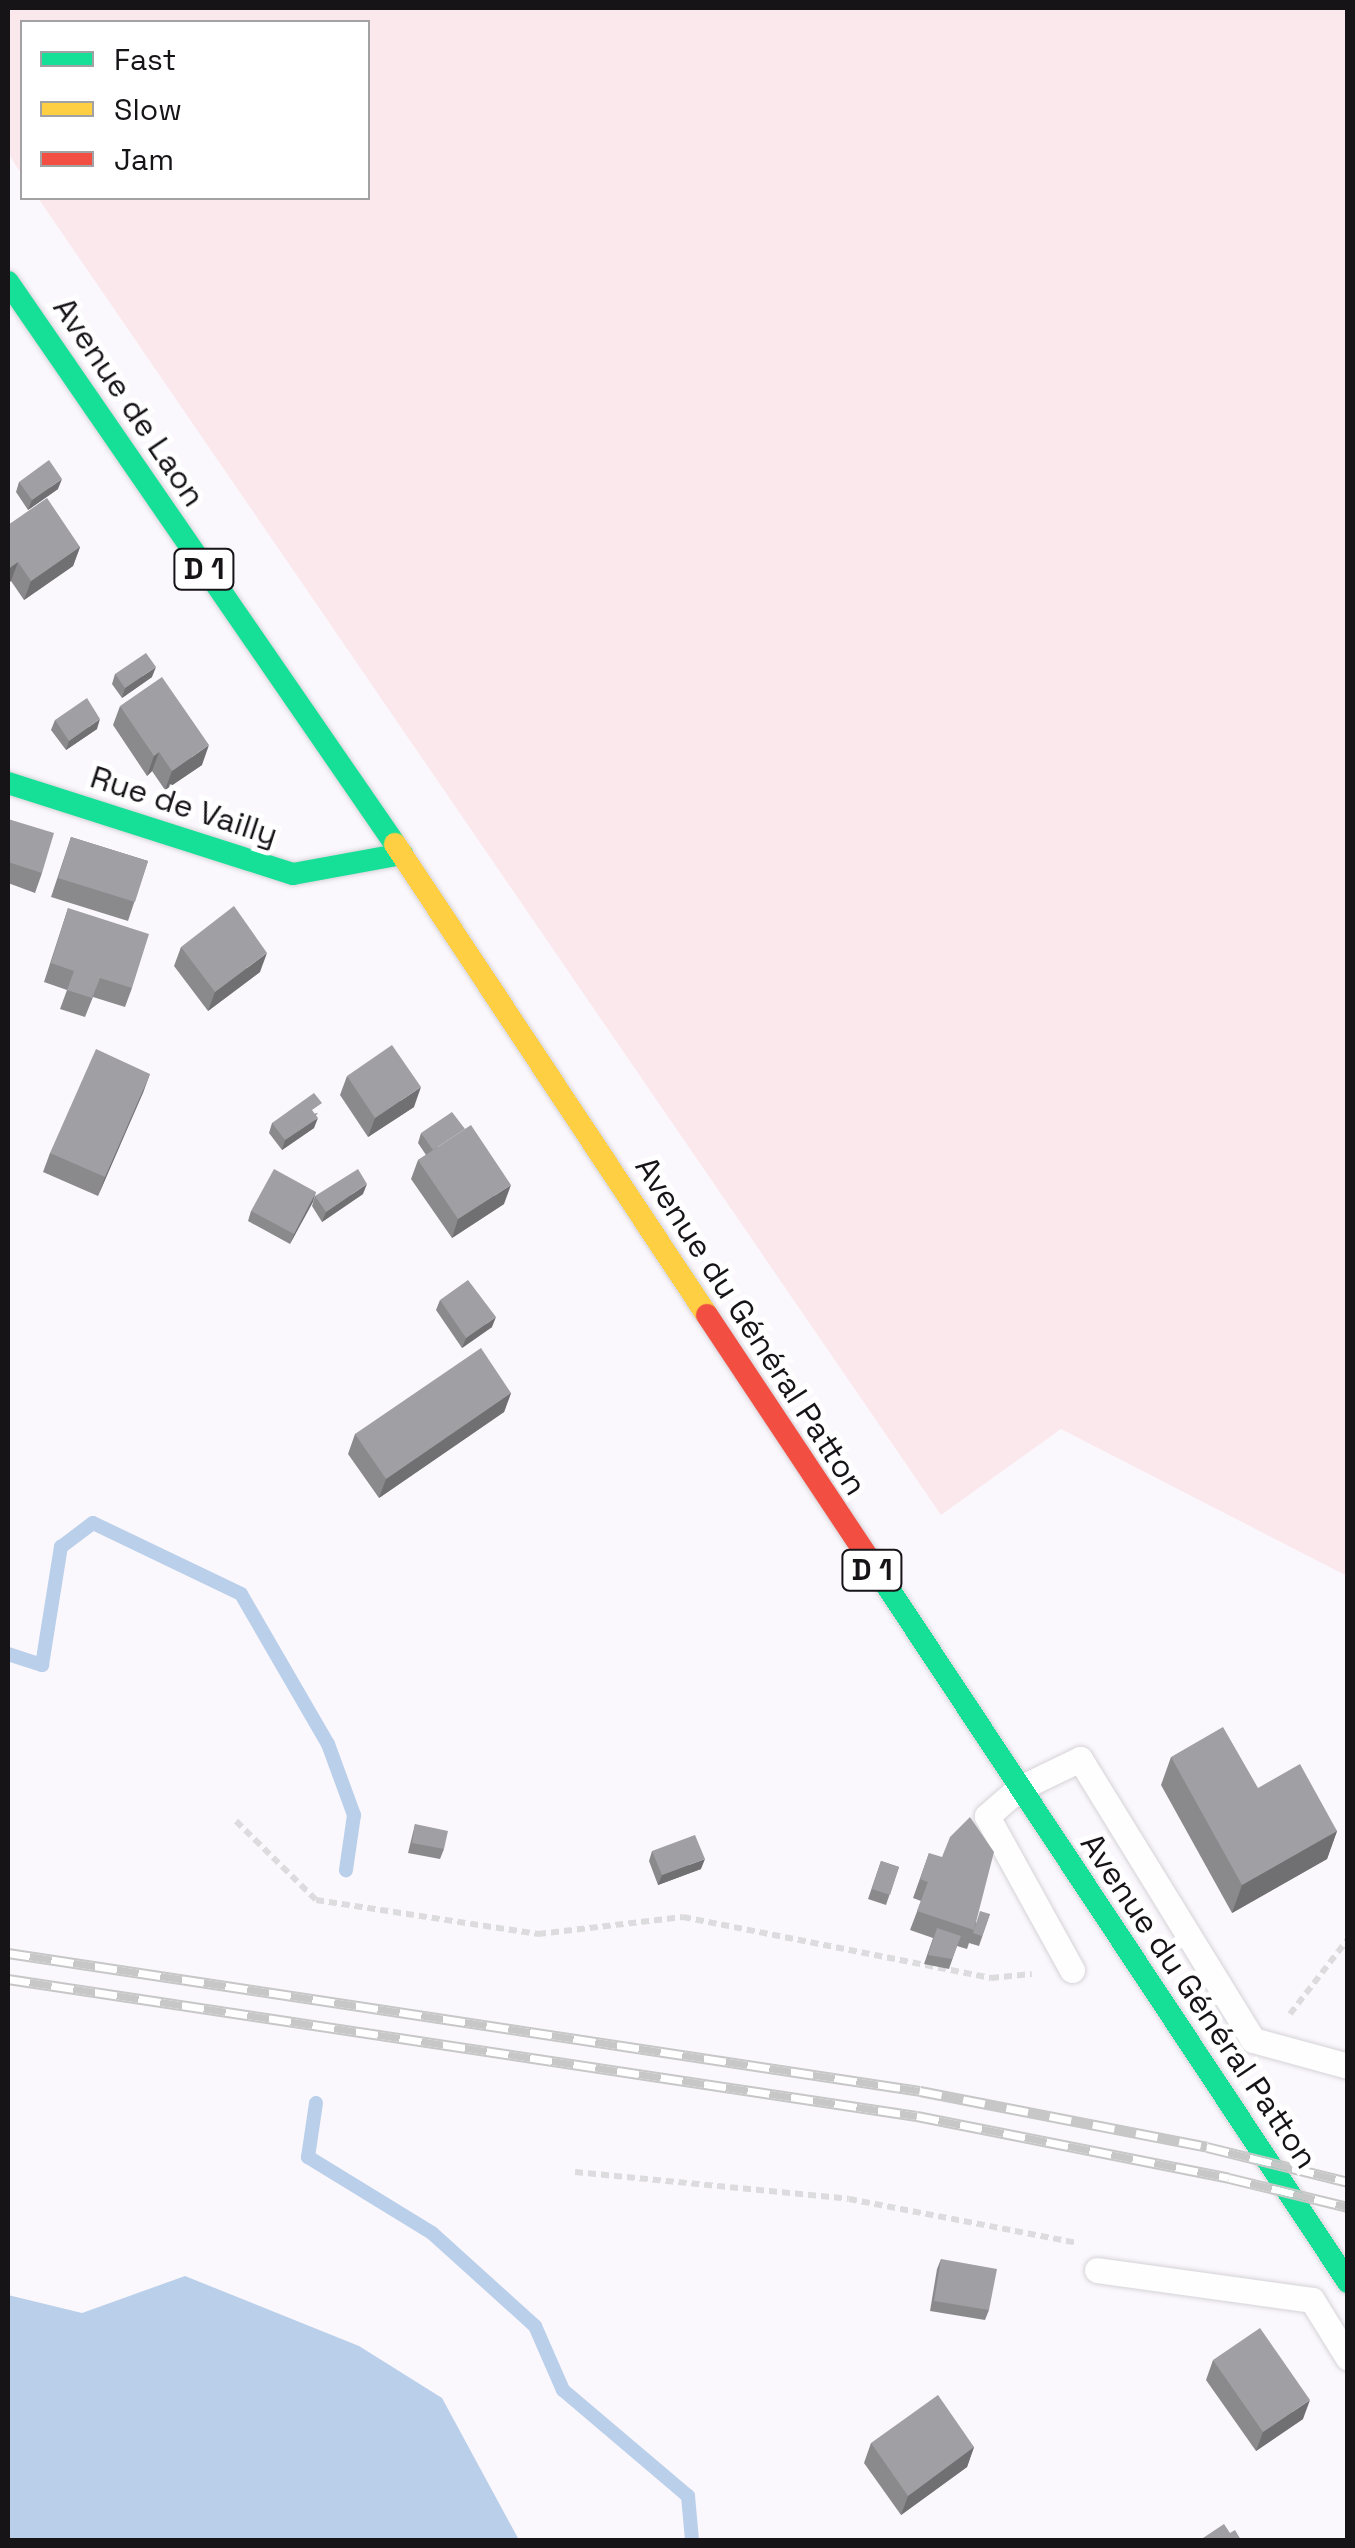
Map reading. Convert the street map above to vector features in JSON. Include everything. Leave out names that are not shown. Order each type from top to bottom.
[{"type":"main road","name":"Avenue de Laon","points":[[8,282],[402,854]]},
{"type":"main road","name":"Rue de Vailly","points":[[8,783],[293,874],[402,854]]},
{"type":"main road","name":"Avenue du Général Patton","points":[[402,854],[1018,1790],[1348,2282]]},
{"type":"lane","points":[[1072,1970],[986,1816],[1018,1790],[1080,1758],[1253,2040],[1348,2066]]},
{"type":"lane","points":[[1097,2270],[1312,2300],[1348,2358]]},
{"type":"path","points":[[236,1821],[316,1900],[538,1934],[683,1918],[991,1978],[1072,1970]]},
{"type":"path","points":[[1288,2017],[1348,1939]]},
{"type":"path","points":[[575,2172],[850,2199],[1074,2240],[1097,2270]]},
{"type":"shaded area","points":[[8,8],[1347,8],[1347,1576],[1061,1429],[941,1515],[39,200],[370,200],[370,20],[20,20],[20,172],[8,153]]},
{"type":"water","points":[[185,2276],[359,2346],[442,2398],[519,2540],[8,2540],[8,2295],[82,2313]]},
{"type":"building","points":[[49,460],[62,479],[32,500],[19,482]]},
{"type":"building","points":[[47,498],[80,547],[31,581],[18,562],[8,569],[8,525]]},
{"type":"building","points":[[146,653],[156,667],[125,688],[115,674]]},
{"type":"building","points":[[162,677],[209,745],[172,771],[159,752],[154,756],[120,706]]},
{"type":"building","points":[[87,698],[100,719],[69,741],[55,720]]},
{"type":"building","points":[[8,819],[54,833],[42,873],[8,862]]},
{"type":"building","points":[[71,837],[148,861],[135,902],[58,878]]},
{"type":"building","points":[[234,906],[267,953],[215,992],[181,947]]},
{"type":"building","points":[[68,908],[149,934],[132,988],[100,978],[92,998],[67,990],[74,971],[51,963]]},
{"type":"building","points":[[392,1045],[421,1087],[375,1118],[347,1076]]},
{"type":"building","points":[[96,1049],[150,1074],[105,1177],[50,1153]]},
{"type":"building","points":[[314,1093],[322,1103],[312,1110],[318,1118],[285,1140],[272,1123]]},
{"type":"building","points":[[452,1112],[465,1129],[433,1150],[421,1133]]},
{"type":"building","points":[[471,1125],[511,1185],[458,1219],[418,1160]]},
{"type":"building","points":[[274,1169],[316,1192],[294,1234],[251,1211]]},
{"type":"building","points":[[358,1169],[367,1184],[326,1212],[315,1196]]},
{"type":"building","points":[[468,1280],[496,1317],[466,1338],[440,1300]]},
{"type":"building","points":[[481,1348],[511,1393],[386,1479],[355,1434]]},
{"type":"building","points":[[1223,1727],[1258,1788],[1300,1764],[1337,1831],[1242,1885],[1171,1757]]},
{"type":"building","points":[[970,1817],[994,1852],[974,1930],[917,1911],[928,1882],[920,1879],[929,1853],[942,1857],[950,1837]]},
{"type":"building","points":[[415,1824],[448,1831],[444,1849],[412,1843]]},
{"type":"building","points":[[695,1835],[705,1859],[662,1875],[652,1851]]},
{"type":"building","points":[[881,1861],[899,1867],[890,1895],[872,1889]]},
{"type":"building","points":[[980,1911],[990,1914],[982,1936],[973,1933]]},
{"type":"building","points":[[937,1928],[961,1936],[952,1959],[928,1955]]},
{"type":"building","points":[[941,2259],[997,2269],[989,2310],[934,2301]]},
{"type":"building","points":[[1260,2328],[1310,2400],[1263,2432],[1213,2360]]},
{"type":"building","points":[[938,2395],[974,2447],[908,2496],[871,2443]]},
{"type":"building","points":[[1224,2524],[1230,2533],[1235,2530],[1241,2540],[1200,2540]]},
{"type":"waterway","points":[[8,1654],[42,1665],[61,1547],[93,1523],[241,1594],[328,1744],[354,1815],[346,1870]]},
{"type":"waterway","points":[[316,2103],[308,2157],[432,2233],[535,2326],[563,2390],[688,2496],[692,2540]]},
{"type":"railway","points":[[8,1953],[920,2091],[1207,2147],[1348,2182]]},
{"type":"railway","points":[[8,1979],[917,2116],[1229,2178],[1348,2207]]},
{"type":"traffic: fast","points":[[8,282],[395,844]]},
{"type":"traffic: fast","points":[[8,783],[293,874],[402,854]]},
{"type":"traffic: fast","points":[[873,1565],[1348,2282]]},
{"type":"traffic: slow","points":[[395,844],[707,1315]]},
{"type":"traffic: jam","points":[[707,1315],[873,1565]]}]
